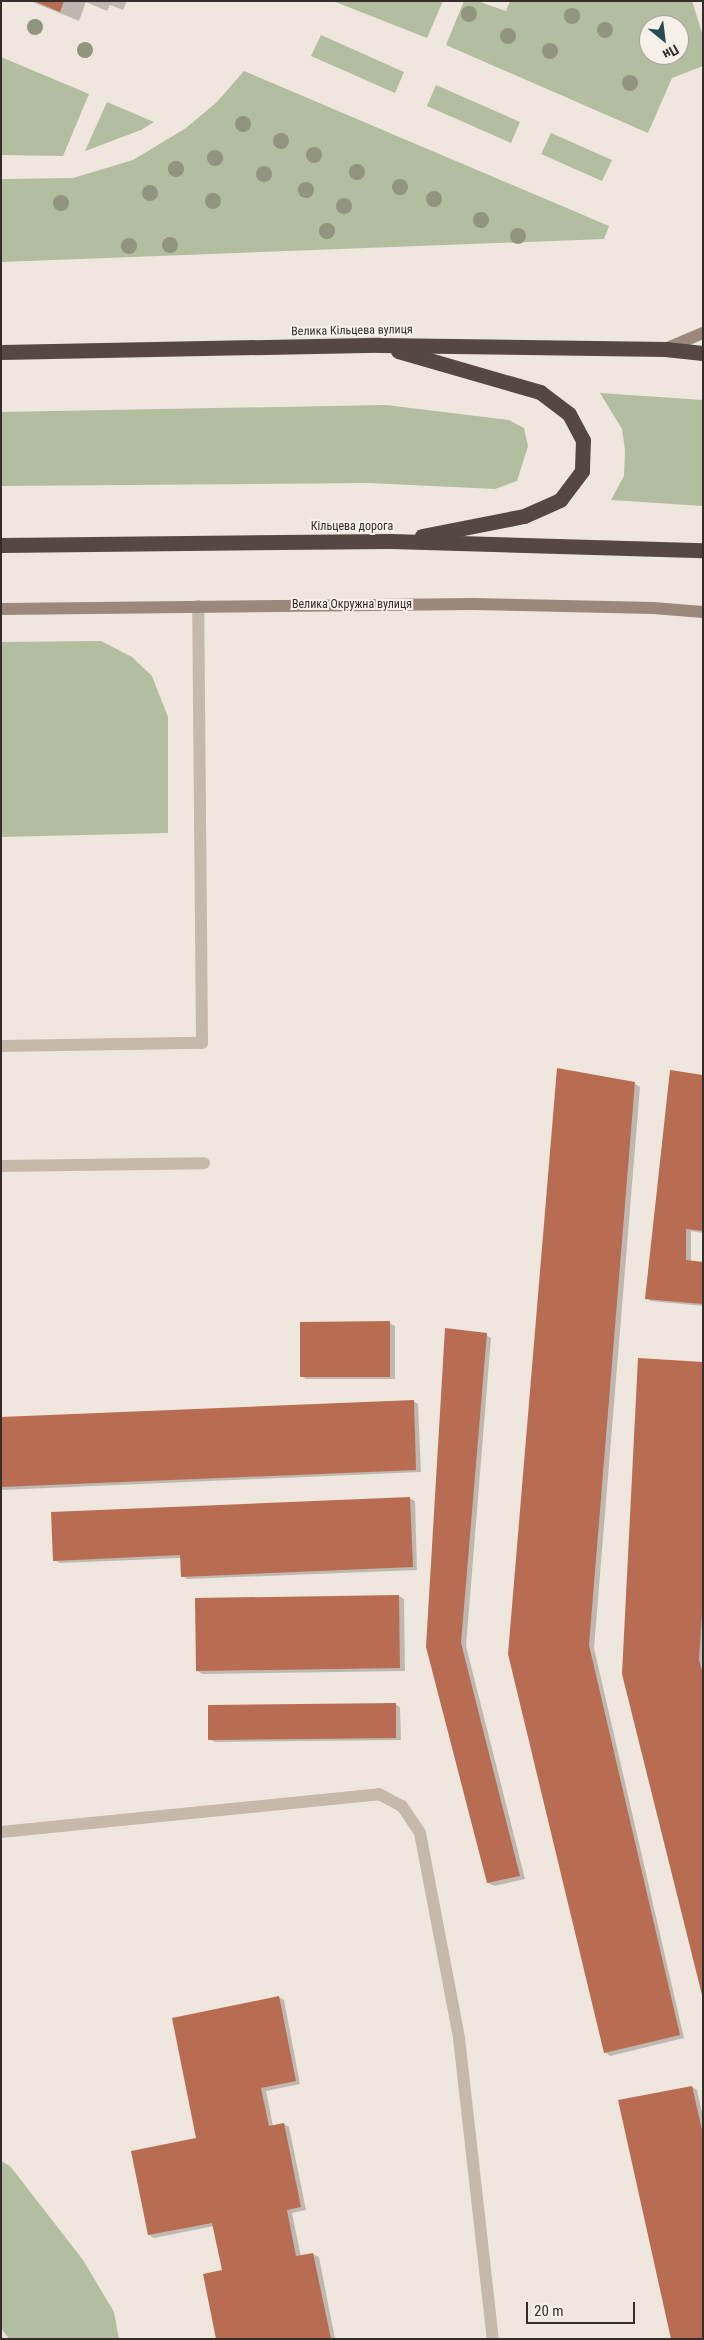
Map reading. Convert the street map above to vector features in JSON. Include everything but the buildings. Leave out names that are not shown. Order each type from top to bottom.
[{"type":"highway","name":"Велика Кільцева вулиця","points":[[1,352],[379,345],[665,349],[703,352]]},
{"type":"highway","points":[[379,345],[540,392],[569,414],[583,440],[582,472],[560,500],[524,516],[391,541]]},
{"type":"highway","name":"Кільцева дорога","points":[[1,545],[391,541],[703,550]]},
{"type":"street","points":[[665,349],[703,333]]},
{"type":"street","name":"Велика Окружна вулиця","points":[[1,610],[473,604],[653,608],[703,612]]},
{"type":"lane","points":[[1,1046],[202,1043],[198,606]]},
{"type":"lane","points":[[1,1166],[204,1163]]},
{"type":"lane","points":[[1,1832],[379,1794],[402,1806],[420,1833],[459,2038],[493,2339]]},
{"type":"green space","points":[[333,1],[443,1],[427,38]]},
{"type":"green space","points":[[464,1],[477,1],[506,11],[510,1],[692,1],[703,36],[703,66],[672,78],[648,133],[446,45]]},
{"type":"green space","points":[[321,35],[404,72],[395,93],[311,56]]},
{"type":"green space","points":[[1,57],[89,94],[63,156],[1,155]]},
{"type":"green space","points":[[244,71],[609,226],[604,239],[1,262],[1,179],[73,178],[133,160],[186,128],[217,102]]},
{"type":"green space","points":[[436,85],[520,122],[511,143],[427,106]]},
{"type":"green space","points":[[107,102],[154,122],[141,130],[85,151]]},
{"type":"green space","points":[[551,133],[612,160],[602,181],[541,154]]},
{"type":"green space","points":[[600,393],[703,400],[703,506],[611,500],[624,476],[625,450],[622,429]]},
{"type":"green space","points":[[386,405],[509,420],[524,428],[528,446],[517,481],[495,489],[369,483],[1,486],[1,412]]},
{"type":"green space","points":[[101,641],[132,657],[152,676],[168,717],[168,833],[1,837],[1,642]]},
{"type":"green space","points":[[1,2161],[10,2166],[83,2260],[114,2312],[119,2339],[9,2339],[1,2328]]}]
